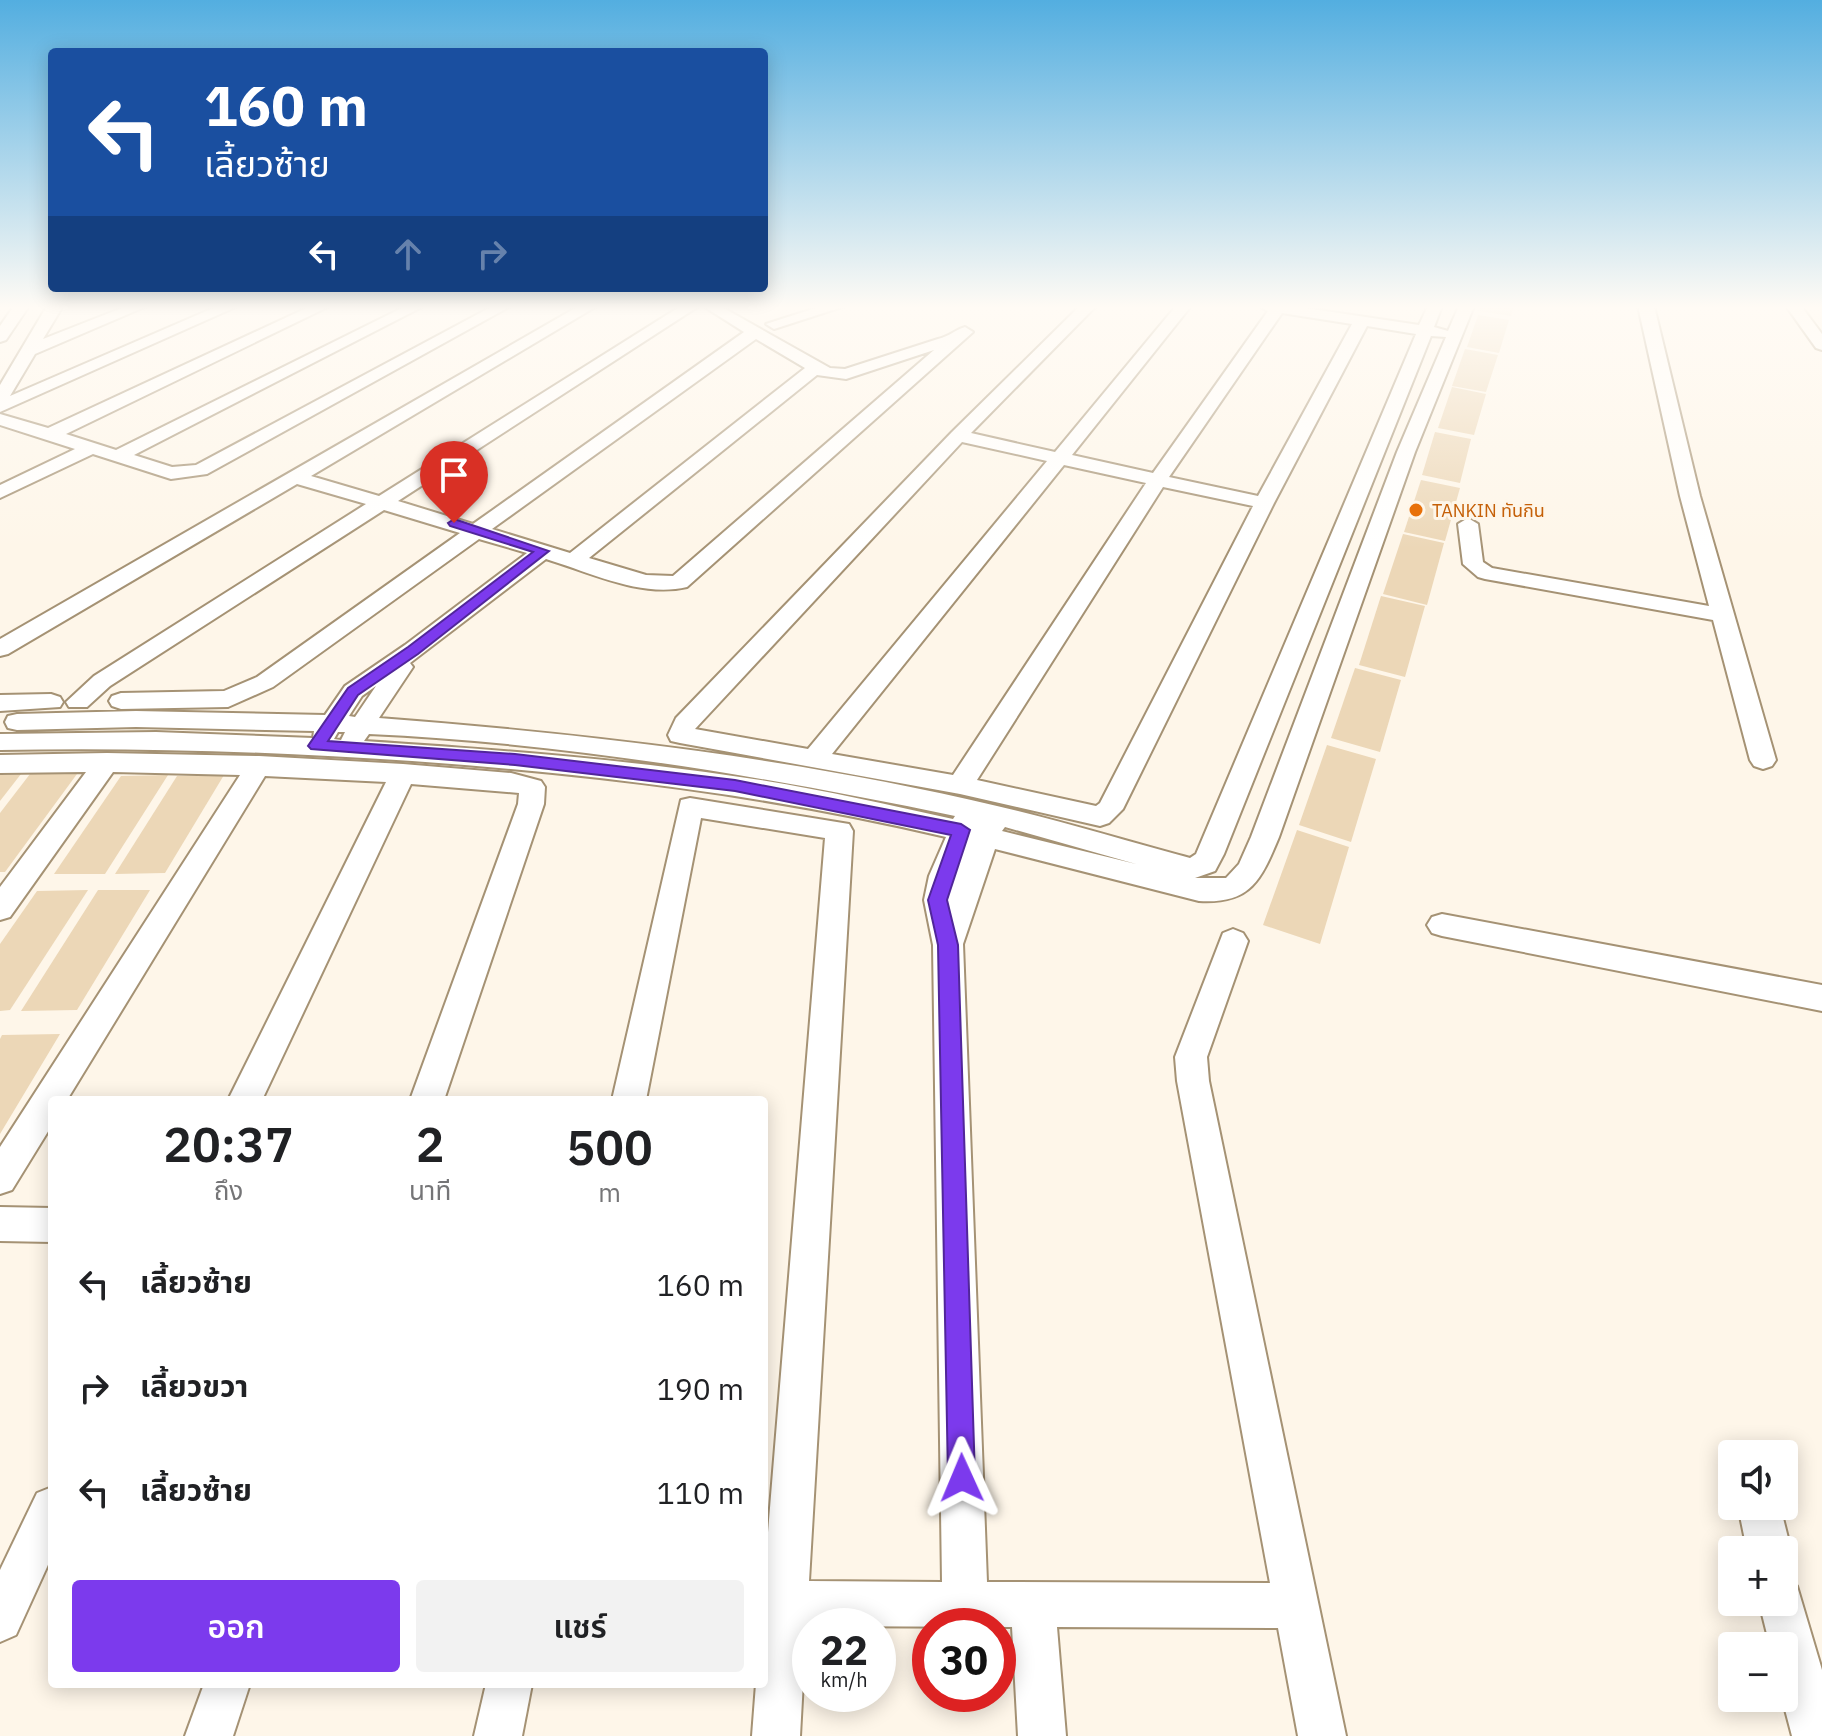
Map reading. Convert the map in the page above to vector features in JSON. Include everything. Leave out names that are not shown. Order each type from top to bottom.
[{"type":"street","points":[[0,407],[46,387]]},
{"type":"street","points":[[51,434],[150,387]]},
{"type":"street","points":[[118,456],[256,387]]},
{"type":"street","points":[[0,419],[171,473],[200,470],[353,387]]},
{"type":"street","points":[[0,649],[450,387]]},
{"type":"street","points":[[78,702],[102,681],[564,387]]},
{"type":"street","points":[[0,703],[228,699],[241,696],[681,387]]},
{"type":"street","points":[[574,560],[791,387]]},
{"type":"street","points":[[295,477],[660,584],[679,582],[902,387]]},
{"type":"street","points":[[1007,387],[679,732],[683,737],[815,758],[975,815],[1199,890],[1218,893],[1246,879],[1265,837],[1433,387]]},
{"type":"street","points":[[815,758],[1117,387]]},
{"type":"street","points":[[965,1604],[948,945],[975,815],[1158,479],[1219,387]]},
{"type":"street","points":[[975,815],[1082,813],[1100,816],[1110,809],[1264,503],[1326,387]]},
{"type":"street","points":[[0,723],[133,719],[361,726],[640,763],[763,790],[975,815],[1191,869],[1205,864],[1210,854],[1401,387]]},
{"type":"street","points":[[1665,387],[1690,496],[1763,760]]},
{"type":"street","points":[[958,436],[1264,503]]},
{"type":"street","points":[[0,480],[84,445]]},
{"type":"street","points":[[0,492],[84,445]]},
{"type":"street","points":[[1377,446],[1406,452]]},
{"type":"street","points":[[1468,524],[1473,564],[1485,573],[1725,615]]},
{"type":"street","points":[[316,746],[353,691],[413,650],[543,551]]},
{"type":"street","points":[[1308,616],[1344,625]]},
{"type":"street","points":[[348,748],[413,650]]},
{"type":"street","points":[[0,742],[172,741],[316,746],[515,760],[640,763]]},
{"type":"street","points":[[0,909],[107,762]]},
{"type":"street","points":[[0,764],[107,762],[259,765],[403,773],[525,783],[532,787],[534,793],[428,1096]]},
{"type":"street","points":[[51,1096],[259,765]]},
{"type":"street","points":[[247,1096],[403,773]]},
{"type":"street","points":[[630,1096],[690,807],[839,831],[775,1603],[776,1736]]},
{"type":"street","points":[[1210,854],[1246,879]]},
{"type":"street","points":[[1442,925],[1822,998]]},
{"type":"street","points":[[1233,941],[1191,1057],[1193,1081],[1322,1736]]},
{"type":"street","points":[[0,1178],[48,1101]]},
{"type":"street","points":[[0,1224],[48,1225]]},
{"type":"street","points":[[0,1619],[48,1517]]},
{"type":"street","points":[[775,1603],[1296,1606]]},
{"type":"street","points":[[1033,1604],[1042,1736]]},
{"type":"street","points":[[1785,1616],[1816,1736]]},
{"type":"street","points":[[209,1736],[226,1688]]},
{"type":"street","points":[[498,1736],[508,1688]]},
{"type":"building","points":[[1452,387],[1486,394],[1474,435],[1438,428]]},
{"type":"building","points":[[1458,387],[1488,387],[1486,392]]},
{"type":"building","points":[[1435,432],[1471,439],[1460,483],[1422,475]]},
{"type":"building","points":[[1421,480],[1460,488],[1445,541],[1404,532]]},
{"type":"building","points":[[1403,534],[1444,543],[1427,605],[1383,594]]},
{"type":"building","points":[[1381,596],[1425,606],[1405,677],[1359,665]]},
{"type":"building","points":[[1355,668],[1401,680],[1380,752],[1331,738]]},
{"type":"building","points":[[1327,745],[1376,759],[1351,842],[1299,825]]},
{"type":"building","points":[[21,774],[0,801],[0,775]]},
{"type":"building","points":[[30,774],[77,774],[5,872],[0,872],[0,813]]},
{"type":"building","points":[[168,775],[105,874],[54,874],[121,776]]},
{"type":"building","points":[[224,775],[165,873],[115,874],[177,776]]},
{"type":"building","points":[[1297,830],[1349,847],[1320,944],[1263,925]]},
{"type":"building","points":[[88,890],[10,1010],[0,1011],[0,944],[37,891]]},
{"type":"building","points":[[98,890],[150,890],[77,1010],[21,1011]]},
{"type":"building","points":[[60,1034],[0,1134],[2,1035]]},
{"type":"place","name":"TANKIN ทันกิน","points":[[1416,510]]},
{"type":"route","points":[[454,523],[543,551],[413,650],[353,691],[316,746],[515,760],[735,785],[961,830],[943,876],[938,900],[948,945],[962,1478]]}]
